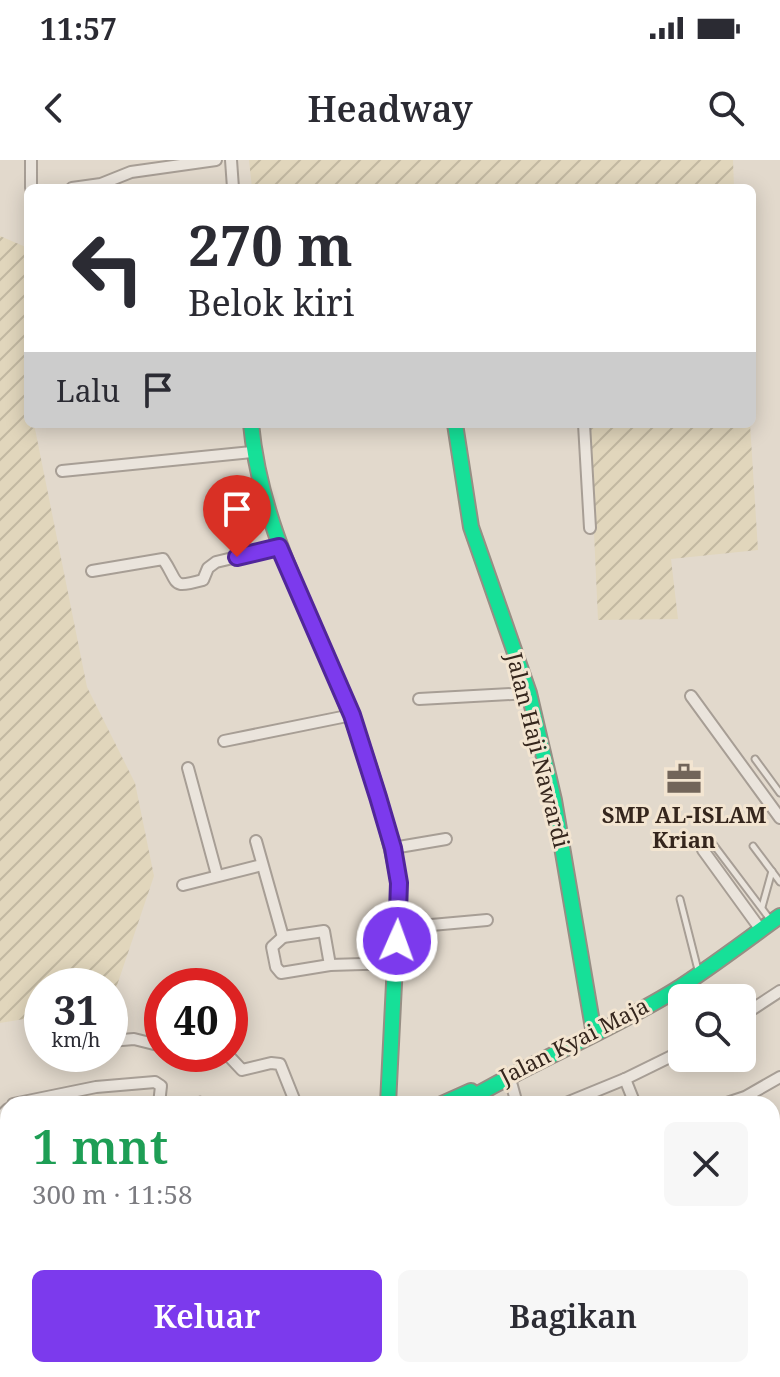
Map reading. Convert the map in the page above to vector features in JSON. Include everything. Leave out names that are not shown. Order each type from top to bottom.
[{"type":"street","points":[[31,160],[31,184]]},
{"type":"street","points":[[101,184],[130,166],[216,160]]},
{"type":"street","points":[[231,160],[233,184]]},
{"type":"street","points":[[251,428],[260,496],[352,715],[393,848],[399,883],[388,1096]]},
{"type":"street","name":"Jalan Haji Nawardi","points":[[456,428],[471,527],[529,693],[554,800],[594,1034]]},
{"type":"street","points":[[584,428],[590,528]]},
{"type":"street","points":[[62,471],[252,452]]},
{"type":"street","points":[[92,571],[163,559],[176,583],[183,586],[203,580],[208,568],[216,562],[279,547]]},
{"type":"street","points":[[419,699],[529,693]]},
{"type":"street","points":[[691,696],[780,818]]},
{"type":"street","points":[[224,741],[352,715]]},
{"type":"street","points":[[188,768],[217,875]]},
{"type":"street","points":[[393,848],[446,839]]},
{"type":"street","points":[[256,841],[283,937]]},
{"type":"street","points":[[707,845],[771,922]]},
{"type":"street","points":[[183,885],[262,865]]},
{"type":"street","points":[[398,928],[487,920]]},
{"type":"street","name":"Jalan Kyai Maja","points":[[462,1096],[510,1077],[594,1034],[699,974],[771,922]]},
{"type":"street","points":[[330,965],[324,931],[283,937],[272,947],[278,971],[330,965],[396,963]]},
{"type":"street","points":[[756,1007],[780,991]]},
{"type":"street","points":[[584,1096],[668,1058]]},
{"type":"street","points":[[248,1069],[280,1064],[293,1096]]},
{"type":"street","points":[[476,1096],[510,1077],[515,1096]]},
{"type":"street","points":[[752,1096],[780,1077]]},
{"type":"street","points":[[625,1079],[632,1096]]},
{"type":"street","points":[[52,1096],[96,1087],[155,1082],[161,1086],[160,1096]]},
{"type":"lane","points":[[755,759],[780,793]]},
{"type":"lane","points":[[707,845],[771,922]]},
{"type":"lane","points":[[753,846],[780,882]]},
{"type":"lane","points":[[762,908],[772,871]]},
{"type":"lane","points":[[680,899],[699,974]]},
{"type":"shaded area","points":[[249,160],[733,160],[734,184],[252,184]]},
{"type":"shaded area","points":[[0,236],[24,246],[24,428],[35,428],[87,687],[135,783],[154,876],[123,968],[24,968],[24,1019],[0,1023]]},
{"type":"shaded area","points":[[589,428],[750,428],[758,550],[671,559],[678,619],[598,620]]},
{"type":"traffic: fast","points":[[252,428],[272,523],[356,728],[394,857],[399,883],[388,1096]]},
{"type":"traffic: fast","points":[[456,428],[471,527],[529,693],[554,800],[594,1034]]},
{"type":"traffic: fast","points":[[476,1096],[674,991],[780,916]]},
{"type":"traffic: fast","points":[[460,1096],[471,1091]]},
{"type":"place","name":"SMP AL-ISLAM Krian","points":[[684,779]]},
{"type":"route","points":[[237,557],[279,547],[341,688],[393,848],[399,883],[397,941]]}]
